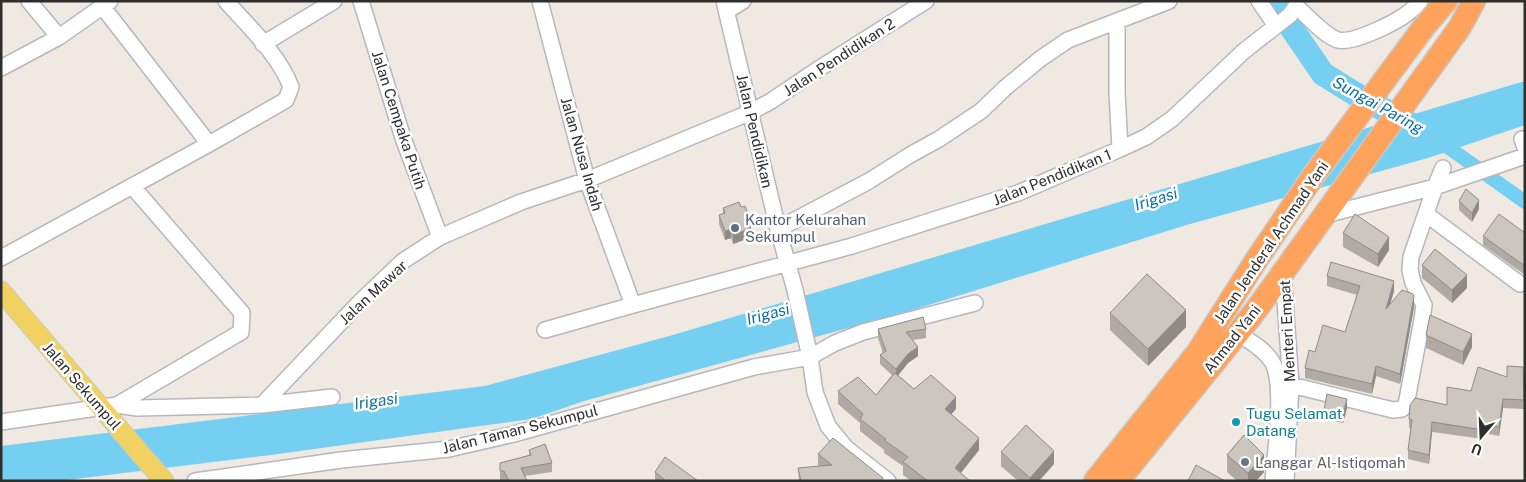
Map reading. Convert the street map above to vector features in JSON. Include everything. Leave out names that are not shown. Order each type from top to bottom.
[{"type":"highway","name":"Jalan Jenderal Achmad Yani","points":[[1142,438],[1314,175],[1424,27],[1446,1]]},
{"type":"highway","name":"Ahmad Yani","points":[[1118,471],[1142,438],[1238,334],[1460,27],[1474,1]]},
{"type":"highway","points":[[1095,481],[1118,471]]},
{"type":"main road","name":"Jalan Sekumpul","points":[[1,291],[109,407],[116,424],[160,477]]},
{"type":"street","points":[[29,1],[59,37]]},
{"type":"street","points":[[1,258],[286,100],[291,88],[286,74],[226,1]]},
{"type":"street","points":[[263,44],[334,1]]},
{"type":"street","name":"Jalan Cempaka Putih","points":[[361,1],[403,138],[440,237]]},
{"type":"street","name":"Jalan Nusa Indah","points":[[540,1],[587,180],[633,305]]},
{"type":"street","points":[[726,6],[743,1]]},
{"type":"street","name":"Jalan Pendidikan 2","points":[[751,112],[926,1]]},
{"type":"street","points":[[778,229],[869,181],[939,139],[980,111],[1040,59],[1068,40],[1117,22],[1149,5],[1168,1]]},
{"type":"street","points":[[1259,1],[1340,40],[1358,38],[1390,23],[1409,12],[1420,1]]},
{"type":"street","points":[[2,67],[59,37],[106,4],[209,144]]},
{"type":"street","name":"Jalan Pendidikan","points":[[726,6],[778,229],[795,290],[809,351],[815,392],[828,426],[846,448],[888,481]]},
{"type":"street","name":"Jalan Pendidikan 1","points":[[545,330],[787,265],[1018,193],[1146,137],[1172,119],[1287,14]]},
{"type":"street","points":[[1117,22],[1117,93],[1120,149]]},
{"type":"street","name":"Jalan Mawar","points":[[262,405],[347,315],[403,261],[440,237],[521,202],[587,180],[751,112]]},
{"type":"street","points":[[1325,215],[1435,187],[1525,156]]},
{"type":"street","points":[[1291,385],[1393,410],[1402,410],[1406,405],[1424,305],[1413,283],[1410,270],[1411,257],[1443,168]]},
{"type":"street","points":[[109,407],[240,332],[242,313],[132,186]]},
{"type":"street","points":[[1426,214],[1520,284]]},
{"type":"street","name":"Menteri Empat","points":[[1273,481],[1291,385],[1283,272]]},
{"type":"street","name":"Jalan Taman Sekumpul","points":[[195,481],[341,460],[449,449],[514,434],[754,367],[836,343],[863,332],[975,302]]},
{"type":"street","name":"Menteri Empat","points":[[1238,334],[1259,348],[1271,360],[1276,373],[1280,392],[1281,446],[1286,481]]},
{"type":"street","points":[[1,422],[109,407],[262,405],[332,396]]},
{"type":"water","name":"Irigasi","points":[[1525,81],[1525,125],[1428,158],[1190,224],[906,312],[584,401],[532,419],[271,455],[59,481],[1,481],[1,446],[485,386],[673,335]]},
{"type":"building","points":[[1466,189],[1479,200],[1472,213],[1459,201]]},
{"type":"building","name":"Kantor Kelurahan Sekumpul","points":[[739,202],[741,207],[745,206],[751,221],[747,223],[749,229],[733,235],[731,229],[725,231],[719,215],[725,213],[723,208]]},
{"type":"building","points":[[1355,214],[1389,237],[1378,254],[1343,233]]},
{"type":"building","points":[[1499,214],[1525,233],[1525,266],[1483,236]]},
{"type":"building","points":[[1435,249],[1467,275],[1452,290],[1422,265]]},
{"type":"building","points":[[1331,262],[1394,281],[1386,309],[1402,290],[1413,294],[1400,374],[1376,366],[1372,384],[1305,368],[1309,350],[1315,352],[1323,325],[1345,332],[1360,286],[1327,276]]},
{"type":"building","points":[[1147,274],[1186,310],[1148,349],[1110,313]]},
{"type":"building","points":[[1430,315],[1472,334],[1463,352],[1426,335]]},
{"type":"building","points":[[923,317],[926,329],[906,332],[918,347],[908,354],[896,369],[880,355],[886,351],[878,329]]},
{"type":"building","points":[[1507,366],[1523,367],[1524,400],[1503,399],[1499,427],[1484,424],[1483,430],[1432,422],[1429,455],[1408,450],[1412,420],[1409,419],[1410,405],[1415,398],[1447,405],[1447,387],[1471,391],[1478,367],[1507,377]]},
{"type":"building","points":[[895,373],[914,389],[931,375],[956,397],[945,409],[979,438],[955,468],[970,481],[928,481],[903,462],[908,457],[884,440],[886,439],[860,419],[863,414],[838,391],[858,377],[876,395]]},
{"type":"building","points":[[1327,394],[1347,399],[1343,414],[1324,410]]},
{"type":"building","points":[[1026,425],[1054,451],[1030,478],[1001,452]]},
{"type":"building","points":[[1244,435],[1264,455],[1248,473],[1227,455]]},
{"type":"building","points":[[833,438],[883,478],[881,481],[801,481],[798,468],[832,465],[818,454]]},
{"type":"building","points":[[545,444],[552,463],[521,468],[527,481],[509,481],[504,471],[500,471],[500,463],[531,455],[529,450]]},
{"type":"building","points":[[665,457],[698,481],[666,481],[655,472]]},
{"type":"building","points":[[1196,465],[1225,481],[1188,481]]},
{"type":"waterway","name":"Sungai Paring","points":[[1273,1],[1323,74],[1414,126]]},
{"type":"waterway","points":[[1438,140],[1525,202]]},
{"type":"place","name":"Kantor Kelurahan Sekumpul","points":[[735,228]]},
{"type":"place","name":"Tugu Selamat Datang","points":[[1236,422]]},
{"type":"place","name":"Langgar Al-Istiqomah","points":[[1245,462]]}]
